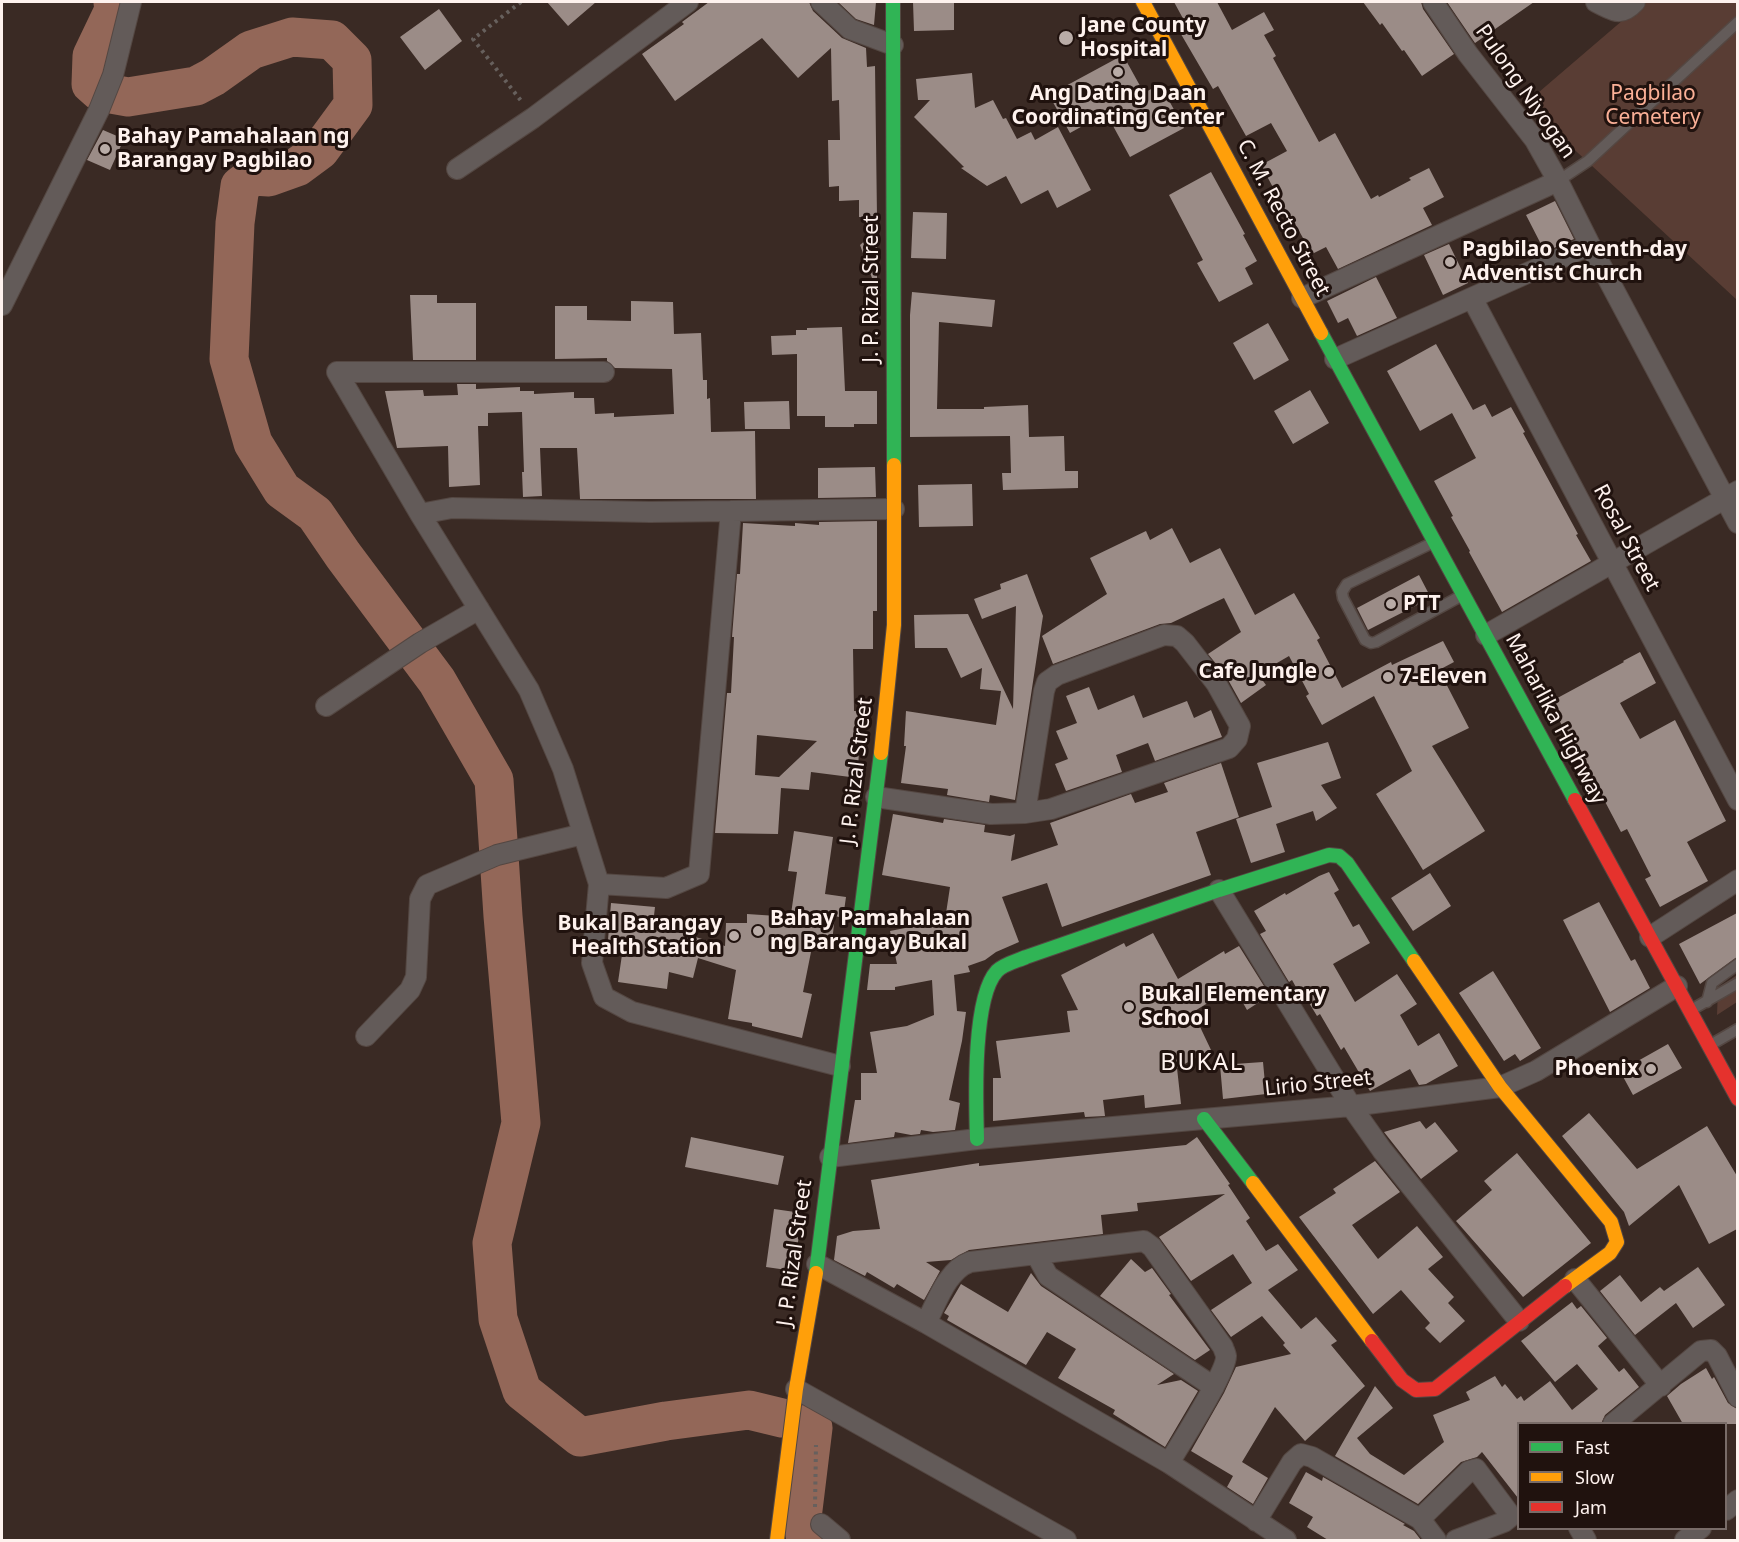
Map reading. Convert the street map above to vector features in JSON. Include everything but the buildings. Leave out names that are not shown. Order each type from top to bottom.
[{"type":"main road","name":"J. P. Rizal Street","points":[[777,1540],[796,1389],[817,1264],[840,1066],[876,797],[894,625],[893,2]]},
{"type":"main road","name":"C. M. Recto Street","points":[[1143,2],[1335,359]]},
{"type":"main road","name":"Maharlika Highway","points":[[1335,359],[1737,1099]]},
{"type":"main road","points":[[977,1139],[975,1091],[983,1002],[996,972],[1026,957],[1219,890],[1329,855],[1339,856],[1347,863],[1500,1087],[1611,1222],[1617,1242],[1610,1253],[1519,1321],[1435,1389],[1416,1390],[1402,1380],[1204,1119]]},
{"type":"street","points":[[2,305],[99,110],[113,75],[131,2]]},
{"type":"street","points":[[457,169],[533,118],[688,2]]},
{"type":"street","points":[[821,2],[850,29],[893,45]]},
{"type":"street","name":"Pulong Niyogan","points":[[1433,2],[1468,54],[1535,140],[1590,245],[1731,495],[1737,523]]},
{"type":"street","points":[[1596,2],[1617,12],[1625,11],[1635,2]]},
{"type":"street","points":[[1302,298],[1558,181]]},
{"type":"street","points":[[1335,359],[1590,245]]},
{"type":"street","name":"Rosal Street","points":[[1472,298],[1737,800]]},
{"type":"street","points":[[604,372],[337,372],[420,514],[529,690],[563,769],[599,884],[592,963],[604,997],[632,1012],[840,1066]]},
{"type":"street","points":[[1486,635],[1731,495]]},
{"type":"street","points":[[420,514],[452,508],[650,512],[894,509]]},
{"type":"street","points":[[599,884],[666,888],[699,874],[731,511]]},
{"type":"street","points":[[326,706],[420,643],[479,609]]},
{"type":"street","points":[[876,797],[991,814],[1025,813],[1051,809],[1229,748],[1237,739],[1240,726],[1216,683],[1185,643],[1177,636],[1164,635],[1057,675],[1047,682],[1025,813]]},
{"type":"street","points":[[366,1036],[410,990],[416,977],[420,899],[428,885],[504,854],[583,834]]},
{"type":"street","points":[[1650,937],[1737,880]]},
{"type":"street","points":[[1219,890],[1351,1106],[1382,1150],[1519,1321]]},
{"type":"street","name":"Lirio Street","points":[[830,1157],[977,1139],[1351,1106],[1500,1087],[1536,1071],[1677,986]]},
{"type":"street","points":[[926,1323],[953,1273],[970,1262],[1144,1241],[1152,1247],[1226,1355],[1214,1387],[1169,1463]]},
{"type":"street","points":[[1036,1254],[1048,1276],[1214,1387]]},
{"type":"street","points":[[817,1264],[926,1323],[1169,1463],[1286,1540]]},
{"type":"street","points":[[1575,1279],[1661,1386]]},
{"type":"street","points":[[1616,1422],[1701,1351],[1711,1350],[1717,1356],[1737,1397]]},
{"type":"street","points":[[796,1389],[1063,1540]]},
{"type":"street","points":[[1256,1521],[1292,1462],[1301,1454],[1311,1457],[1420,1519],[1436,1540]]},
{"type":"street","points":[[1420,1519],[1469,1471],[1476,1469],[1508,1512],[1509,1518],[1456,1540]]},
{"type":"street","points":[[818,1521],[840,1540]]},
{"type":"street","points":[[1685,1540],[1698,1530]]},
{"type":"lane","points":[[1558,181],[1588,161],[1737,22]]},
{"type":"lane","points":[[1435,542],[1347,584],[1342,592],[1343,598],[1359,630],[1365,640],[1371,643],[1376,642],[1464,594]]},
{"type":"lane","points":[[1707,1002],[1712,983],[1737,964]]},
{"type":"lane","points":[[1689,1011],[1737,983]]},
{"type":"lane","points":[[1709,1046],[1737,1029]]},
{"type":"path","points":[[521,2],[473,39],[533,118]]},
{"type":"path","points":[[816,1435],[818,1521]]},
{"type":"green space","name":"Pagbilao Cemetery","points":[[1644,2],[1737,2],[1737,300],[1525,104]]},
{"type":"green space","points":[[1737,975],[1737,1002],[1717,1015],[1718,988]]},
{"type":"waterway","points":[[113,2],[114,10],[92,56],[91,84],[100,92],[128,97],[196,86],[251,50],[292,37],[332,40],[352,60],[353,105],[320,150],[297,167],[269,177],[253,176],[240,186],[235,223],[229,359],[253,443],[282,490],[315,514],[437,681],[494,780],[521,1123],[492,1243],[498,1319],[522,1391],[580,1437],[666,1421],[749,1410],[782,1418]]},
{"type":"waterway","points":[[806,1540],[802,1518],[813,1428],[808,1424]]},
{"type":"traffic: fast","points":[[893,2],[894,465]]},
{"type":"traffic: fast","points":[[1321,333],[1575,800]]},
{"type":"traffic: fast","points":[[816,1273],[881,753]]},
{"type":"traffic: fast","points":[[977,1139],[979,1026],[989,984],[1003,966],[1219,890],[1329,855],[1339,856],[1347,863],[1414,961]]},
{"type":"traffic: fast","points":[[1204,1119],[1253,1183]]},
{"type":"traffic: slow","points":[[1143,2],[1321,333]]},
{"type":"traffic: slow","points":[[881,753],[894,625],[894,465]]},
{"type":"traffic: slow","points":[[1414,961],[1500,1087],[1611,1222],[1617,1242],[1610,1253],[1565,1286]]},
{"type":"traffic: slow","points":[[1253,1183],[1372,1341]]},
{"type":"traffic: slow","points":[[777,1540],[796,1389],[816,1273]]},
{"type":"traffic: jam","points":[[1575,800],[1738,1099]]},
{"type":"traffic: jam","points":[[1372,1341],[1402,1380],[1416,1390],[1435,1389],[1565,1286]]},
{"type":"place","name":"Jane County Hospital","points":[[1066,38]]},
{"type":"place","name":"Ang Dating Daan Coordinating Center","points":[[1118,72]]},
{"type":"place","name":"Bahay Pamahalaan ng Barangay Pagbilao","points":[[105,149]]},
{"type":"place","name":"Pagbilao Seventh-day Adventist Church","points":[[1450,262]]},
{"type":"place","name":"PTT","points":[[1391,604]]},
{"type":"place","name":"Cafe Jungle","points":[[1329,672]]},
{"type":"place","name":"7-Eleven","points":[[1388,677]]},
{"type":"place","name":"Bahay Pamahalaan ng Barangay Bukal","points":[[758,931]]},
{"type":"place","name":"Bukal Barangay Health Station","points":[[734,936]]},
{"type":"place","name":"Bukal Elementary School","points":[[1129,1007]]},
{"type":"place","name":"Phoenix","points":[[1651,1069]]},
{"type":"district","name":"BUKAL","points":[[1202,1063]]}]
